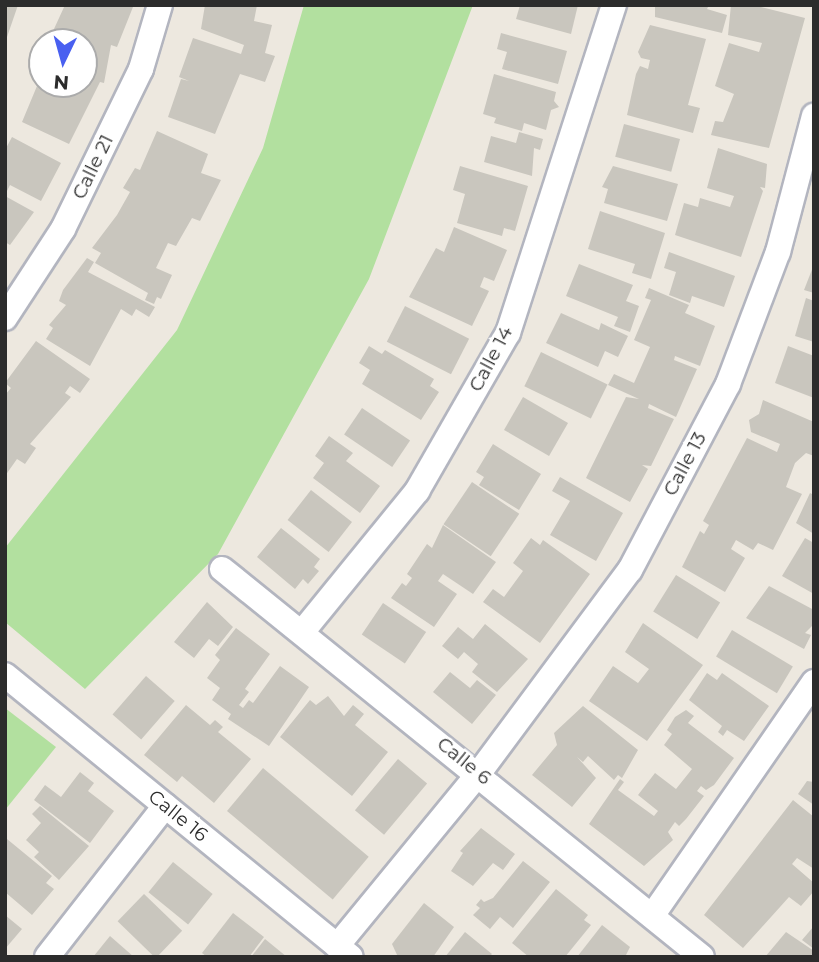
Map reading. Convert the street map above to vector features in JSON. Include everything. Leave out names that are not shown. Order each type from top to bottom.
[{"type":"street","name":"Calle 21","points":[[5,318],[63,229],[141,69],[160,5]]},
{"type":"street","name":"Calle 14","points":[[303,631],[417,491],[508,333],[614,5]]},
{"type":"street","name":"Calle 13","points":[[344,951],[630,570],[728,384],[778,252],[814,116]]},
{"type":"street","name":"Calle 6","points":[[222,569],[479,773],[702,957]]},
{"type":"street","name":"Calle 16","points":[[5,675],[344,951]]},
{"type":"street","points":[[652,916],[814,682]]},
{"type":"street","points":[[47,957],[165,806]]},
{"type":"green space","points":[[304,5],[473,5],[369,279],[218,554],[85,689],[5,622],[5,548],[177,330],[263,148]]},
{"type":"green space","points":[[5,708],[56,747],[5,810]]},
{"type":"building","points":[[5,5],[18,5],[6,40],[5,40]]},
{"type":"building","points":[[65,5],[133,7],[117,47],[111,45],[104,83],[100,82],[98,86],[98,28],[54,28]]},
{"type":"building","points":[[205,5],[257,5],[254,21],[272,25],[265,53],[275,56],[265,82],[240,74],[215,134],[168,117],[181,79],[189,81],[179,77],[193,38],[241,54],[244,45],[201,29]]},
{"type":"building","points":[[520,5],[578,5],[571,34],[516,19]]},
{"type":"building","points":[[655,5],[709,5],[707,9],[727,15],[722,33],[655,17]]},
{"type":"building","points":[[731,5],[753,5],[805,18],[769,148],[711,135],[715,121],[723,122],[734,94],[715,86],[729,43],[759,52],[762,43],[728,35]]},
{"type":"building","points":[[650,25],[706,39],[688,105],[700,108],[693,133],[627,115],[636,74],[640,66],[648,69],[650,60],[641,58],[638,52]]},
{"type":"building","points":[[501,33],[567,51],[558,84],[502,69],[507,52],[497,49]]},
{"type":"building","points":[[494,74],[556,92],[554,101],[559,107],[551,110],[546,130],[524,123],[522,131],[494,123],[496,118],[483,114]]},
{"type":"building","points":[[32,98],[92,98],[69,144],[22,122]]},
{"type":"building","points":[[624,124],[680,139],[671,172],[615,157]]},
{"type":"building","points":[[157,131],[208,154],[201,173],[221,180],[200,221],[192,218],[176,246],[168,243],[156,268],[172,275],[161,299],[157,297],[154,304],[145,300],[148,293],[95,263],[101,253],[92,248],[117,215],[130,192],[123,188],[135,168],[140,170]]},
{"type":"building","points":[[519,132],[543,139],[540,150],[534,148],[532,176],[484,162],[491,136],[516,143]]},
{"type":"building","points":[[12,137],[61,163],[41,201],[10,185],[5,195],[5,150]]},
{"type":"building","points":[[718,148],[767,164],[765,188],[760,187],[763,191],[741,257],[675,235],[684,203],[698,207],[700,198],[730,207],[734,196],[707,188]]},
{"type":"building","points":[[460,166],[528,186],[515,231],[504,228],[502,236],[457,223],[465,194],[453,190]]},
{"type":"building","points":[[613,166],[678,184],[667,221],[604,203],[608,189],[602,187]]},
{"type":"building","points":[[5,196],[34,212],[10,245],[5,242]]},
{"type":"building","points":[[600,211],[665,233],[651,279],[632,273],[635,264],[588,249]]},
{"type":"building","points":[[454,227],[507,250],[494,281],[484,277],[480,287],[489,291],[472,326],[409,297],[436,248],[444,252]]},
{"type":"building","points":[[669,252],[735,276],[724,307],[692,296],[690,303],[669,295],[676,272],[664,268]]},
{"type":"building","points":[[87,258],[94,262],[88,272],[155,307],[149,317],[136,309],[132,316],[121,309],[90,366],[46,339],[53,328],[49,325],[66,305],[59,301],[63,290]]},
{"type":"building","points":[[579,264],[633,285],[626,301],[639,306],[630,332],[614,326],[618,317],[566,296]]},
{"type":"building","points":[[814,267],[814,293],[804,290]]},
{"type":"building","points":[[649,288],[689,305],[685,313],[715,326],[700,366],[675,356],[674,360],[697,369],[676,417],[649,404],[648,408],[674,419],[651,466],[642,465],[648,469],[630,502],[586,478],[626,397],[639,399],[608,385],[614,374],[634,383],[650,347],[634,340],[651,300],[645,298]]},
{"type":"building","points":[[806,298],[814,301],[814,342],[795,336]]},
{"type":"building","points":[[405,306],[469,339],[451,374],[387,342]]},
{"type":"building","points":[[561,313],[599,330],[601,323],[628,336],[618,357],[605,351],[598,367],[546,343]]},
{"type":"building","points":[[36,341],[90,379],[80,393],[70,386],[65,393],[71,397],[30,444],[36,448],[25,464],[17,459],[5,476],[5,395],[11,388],[5,383]]},
{"type":"building","points":[[369,346],[382,354],[385,350],[434,379],[430,386],[439,392],[421,420],[362,384],[370,370],[359,363]]},
{"type":"building","points":[[788,346],[814,356],[814,398],[775,383]]},
{"type":"building","points":[[541,352],[608,384],[591,419],[524,386]]},
{"type":"building","points":[[523,397],[568,423],[549,456],[504,430]]},
{"type":"building","points":[[763,400],[814,422],[814,456],[806,453],[795,463],[786,487],[802,494],[773,550],[758,543],[753,550],[736,540],[731,549],[745,558],[725,592],[682,567],[700,531],[704,534],[709,525],[703,521],[747,438],[777,452],[780,444],[751,432],[749,420],[759,414]]},
{"type":"building","points":[[362,408],[410,440],[392,467],[344,435]]},
{"type":"building","points":[[329,436],[353,453],[346,461],[380,486],[360,513],[313,478],[324,463],[315,456]]},
{"type":"building","points":[[493,444],[541,474],[519,510],[479,485],[484,477],[476,472]]},
{"type":"building","points":[[560,477],[623,513],[596,561],[550,535],[570,501],[552,491]]},
{"type":"building","points":[[472,482],[519,514],[491,556],[443,524]]},
{"type":"building","points":[[311,490],[352,522],[329,552],[288,520]]},
{"type":"building","points":[[810,493],[814,495],[814,534],[796,523]]},
{"type":"building","points":[[443,525],[496,562],[473,594],[443,574],[438,581],[457,594],[434,627],[391,598],[402,583],[406,586],[412,578],[407,574],[427,544],[432,548]]},
{"type":"building","points":[[281,528],[320,559],[314,567],[319,571],[308,584],[303,579],[295,589],[257,557]]},
{"type":"building","points":[[531,538],[540,545],[543,540],[590,574],[540,643],[483,602],[493,589],[504,597],[523,571],[513,563]]},
{"type":"building","points":[[805,538],[814,543],[814,594],[782,576]]},
{"type":"building","points":[[676,575],[720,603],[697,639],[653,611]]},
{"type":"building","points":[[769,586],[814,610],[814,624],[805,633],[811,635],[804,649],[746,618]]},
{"type":"building","points":[[207,602],[233,627],[218,646],[209,639],[194,658],[174,642]]},
{"type":"building","points":[[383,603],[426,632],[405,664],[362,635]]},
{"type":"building","points":[[643,623],[703,665],[647,741],[589,701],[613,666],[638,683],[649,669],[625,652]]},
{"type":"building","points":[[485,624],[528,659],[497,692],[472,672],[478,664],[464,652],[458,659],[442,646],[458,627],[473,639]]},
{"type":"building","points":[[236,628],[270,654],[245,689],[249,692],[239,705],[243,708],[249,700],[253,703],[280,666],[309,687],[269,746],[228,719],[231,714],[212,700],[220,688],[207,678],[220,660],[215,655]]},
{"type":"building","points":[[732,630],[793,667],[777,693],[716,657]]},
{"type":"building","points":[[450,672],[470,688],[477,680],[496,695],[472,724],[433,692]]},
{"type":"building","points":[[707,673],[717,680],[722,673],[769,706],[744,741],[727,730],[723,736],[718,732],[722,726],[689,700]]},
{"type":"building","points":[[146,676],[175,701],[141,739],[113,714]]},
{"type":"building","points":[[328,696],[344,716],[353,705],[364,714],[355,725],[388,752],[352,796],[280,737],[310,700],[316,705]]},
{"type":"building","points":[[186,705],[210,725],[215,720],[223,727],[218,732],[251,759],[214,803],[182,776],[177,782],[144,755]]},
{"type":"building","points":[[583,706],[638,750],[622,778],[618,775],[614,780],[588,756],[583,762],[577,757],[596,778],[572,807],[532,775],[557,745],[554,733]]},
{"type":"building","points":[[686,710],[694,716],[688,723],[734,758],[714,785],[706,790],[701,786],[697,791],[704,796],[679,826],[675,822],[668,832],[673,840],[644,866],[589,824],[620,779],[624,782],[618,790],[654,816],[658,811],[638,795],[655,773],[676,789],[692,769],[664,745],[672,734],[667,730],[675,717]]},
{"type":"building","points":[[398,759],[427,783],[384,835],[355,810]]},
{"type":"building","points":[[263,768],[369,857],[333,900],[227,811]]},
{"type":"building","points":[[80,772],[94,783],[88,791],[114,811],[90,843],[34,800],[45,785],[61,797]]},
{"type":"building","points":[[807,781],[814,782],[814,805],[798,794]]},
{"type":"building","points":[[793,800],[814,817],[814,869],[797,858],[792,864],[814,883],[814,891],[801,906],[789,897],[743,948],[704,915]]},
{"type":"building","points":[[40,806],[89,846],[59,880],[34,857],[39,852],[26,840],[41,823],[32,814]]},
{"type":"building","points":[[481,828],[515,854],[503,870],[493,863],[473,886],[451,871],[463,853],[460,851]]},
{"type":"building","points":[[7,839],[52,876],[46,883],[54,889],[32,915],[5,892]]},
{"type":"building","points":[[523,861],[550,882],[513,928],[500,917],[490,929],[473,915],[480,908],[476,905],[481,899],[484,902],[493,898]]},
{"type":"building","points":[[173,862],[213,894],[188,924],[148,892]]},
{"type":"building","points":[[556,889],[588,915],[584,920],[591,925],[565,957],[529,957],[512,943]]},
{"type":"building","points":[[144,894],[182,931],[155,957],[118,921]]},
{"type":"building","points":[[424,903],[454,927],[433,957],[398,957],[392,944]]},
{"type":"building","points":[[233,913],[264,937],[249,957],[207,957],[202,953]]},
{"type":"building","points":[[5,915],[22,929],[5,949]]},
{"type":"building","points":[[602,925],[630,947],[625,957],[577,957]]},
{"type":"building","points":[[814,926],[814,949],[802,940]]},
{"type":"building","points":[[465,932],[492,954],[489,957],[445,957]]},
{"type":"building","points":[[786,932],[814,951],[814,957],[765,957]]},
{"type":"building","points":[[110,936],[134,957],[93,957]]},
{"type":"building","points":[[265,939],[287,957],[251,957]]}]
